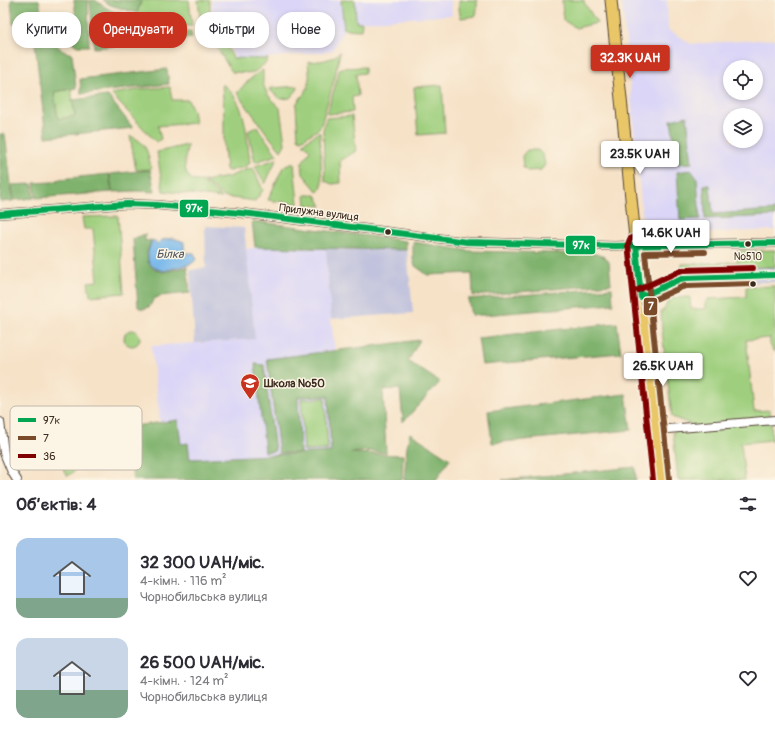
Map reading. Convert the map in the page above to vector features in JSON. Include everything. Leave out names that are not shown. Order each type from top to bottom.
[{"type":"main road","points":[[611,0],[662,480]]},
{"type":"street","name":"Прилужна вулиця","points":[[0,214],[127,204],[157,204],[251,214],[467,242],[611,246],[775,243]]},
{"type":"street","points":[[656,430],[775,420]]},
{"type":"street","points":[[0,422],[4,453],[10,467]]},
{"type":"street","points":[[11,470],[17,480]]},
{"type":"shaded area","points":[[212,0],[341,0],[344,29],[335,46],[335,12],[277,12],[277,48],[334,48],[332,51],[265,58],[235,58],[230,48],[269,48],[269,12],[213,12]]},
{"type":"shaded area","points":[[355,0],[451,0],[452,15],[356,22]]},
{"type":"shaded area","points":[[622,0],[667,0],[668,30],[691,44],[775,39],[775,230],[660,235],[650,231],[643,222]]},
{"type":"shaded area","points":[[205,226],[244,228],[255,339],[195,343],[190,270],[206,268]]},
{"type":"shaded area","name":"Школа №50","points":[[260,247],[326,249],[331,319],[352,480],[189,480],[164,454],[151,346],[255,339],[246,249]]},
{"type":"shaded area","points":[[326,249],[407,250],[413,313],[331,319]]},
{"type":"shaded area","points":[[775,267],[775,282],[690,284],[689,268]]},
{"type":"green space","points":[[11,0],[39,0],[40,12],[12,12]]},
{"type":"green space","points":[[74,0],[88,0],[89,46],[81,46],[81,12],[75,12]]},
{"type":"green space","points":[[90,0],[95,0],[110,10],[116,12],[91,12]]},
{"type":"green space","points":[[103,0],[141,1],[137,12],[110,5]]},
{"type":"green space","points":[[137,0],[189,0],[192,26],[187,26],[187,12],[137,12],[141,2]]},
{"type":"green space","points":[[198,0],[210,0],[210,12],[199,12]]},
{"type":"green space","points":[[341,0],[355,0],[356,22],[362,22],[361,30],[344,29]]},
{"type":"green space","points":[[459,0],[477,0],[476,16],[461,18]]},
{"type":"green space","points":[[562,0],[584,0],[597,23],[576,28],[563,20]]},
{"type":"green space","points":[[187,31],[191,31],[192,38],[187,39]]},
{"type":"green space","points":[[36,48],[60,48],[63,51],[72,54],[76,88],[54,92],[58,119],[75,116],[72,100],[108,96],[133,128],[46,137]]},
{"type":"green space","points":[[217,48],[228,48],[233,58],[268,59],[267,62],[253,73],[232,72]]},
{"type":"green space","points":[[340,52],[335,77],[321,125],[319,129],[301,140],[298,138],[296,105],[308,88],[308,62],[329,59]]},
{"type":"green space","points":[[365,67],[365,73],[356,74],[358,96],[352,97],[353,112],[327,114],[340,68]]},
{"type":"green space","points":[[167,69],[169,84],[81,94],[80,79]]},
{"type":"green space","points":[[263,70],[263,84],[268,95],[280,108],[285,144],[281,151],[237,93],[246,83]]},
{"type":"green space","points":[[222,84],[230,91],[236,100],[243,116],[250,163],[245,167],[229,171],[226,170],[224,146]]},
{"type":"green space","points":[[442,85],[445,133],[418,135],[414,87]]},
{"type":"green space","points":[[298,86],[297,90],[290,98],[280,99],[269,89],[273,88]]},
{"type":"green space","points":[[170,87],[172,100],[188,100],[193,110],[195,123],[158,126],[161,139],[156,142],[111,94],[143,89]]},
{"type":"green space","points":[[71,89],[75,116],[58,119],[54,92]]},
{"type":"green space","points":[[352,116],[356,151],[340,161],[341,183],[332,184],[325,181],[323,130],[326,118]]},
{"type":"green space","points":[[687,116],[692,163],[677,164],[671,120]]},
{"type":"green space","points":[[257,127],[277,155],[255,162],[248,131]]},
{"type":"green space","points":[[319,132],[322,186],[318,192],[303,174],[302,163],[310,150],[303,143]]},
{"type":"green space","points":[[0,134],[5,134],[13,201],[0,202]]},
{"type":"green space","points":[[130,136],[140,141],[146,149],[151,169],[136,170]]},
{"type":"green space","points":[[187,145],[185,159],[186,172],[190,178],[197,181],[202,181],[222,198],[163,191],[157,152]]},
{"type":"green space","points":[[527,150],[538,150],[543,155],[545,165],[541,170],[527,171],[523,167],[522,156]]},
{"type":"green space","points":[[277,159],[265,184],[255,166]]},
{"type":"green space","points":[[294,163],[298,204],[268,200],[283,167]]},
{"type":"green space","points":[[253,168],[263,190],[255,201],[224,197],[204,181],[229,177]]},
{"type":"green space","points":[[150,170],[155,192],[112,192],[110,174]]},
{"type":"green space","points":[[691,170],[697,178],[700,219],[680,220],[677,172]]},
{"type":"green space","points":[[109,174],[112,192],[36,198],[34,183],[53,182],[60,179]]},
{"type":"green space","points":[[32,184],[34,198],[14,200],[12,185]]},
{"type":"green space","points":[[704,185],[710,185],[713,214],[775,210],[775,216],[705,219]]},
{"type":"green space","points":[[305,195],[316,195],[322,206],[306,205]]},
{"type":"green space","points":[[118,216],[124,293],[90,296],[88,282],[98,281],[93,229],[84,229],[82,217]]},
{"type":"green space","points":[[252,221],[406,241],[406,250],[255,247]]},
{"type":"green space","points":[[145,234],[145,241],[151,240],[147,253],[148,262],[152,268],[163,272],[187,267],[190,293],[160,296],[154,299],[149,307],[143,309],[138,307],[133,239]]},
{"type":"green space","points":[[413,242],[470,251],[596,254],[605,257],[609,262],[611,284],[473,296],[472,273],[428,275],[415,266],[413,259]]},
{"type":"green space","points":[[775,250],[775,267],[689,268],[682,270],[682,264],[738,262],[737,251]]},
{"type":"green space","points":[[775,286],[775,352],[770,345],[770,337],[746,340],[754,411],[770,410],[772,440],[741,443],[745,480],[678,480],[673,432],[690,424],[672,417],[661,311],[664,310],[671,298],[690,297],[691,309],[706,309],[706,301],[708,299],[746,297],[746,287]]},
{"type":"green space","points":[[612,288],[613,304],[484,315],[471,315],[468,299]]},
{"type":"green space","points":[[617,323],[621,353],[482,365],[478,338]]},
{"type":"green space","points":[[132,330],[138,332],[140,338],[138,344],[132,346],[126,344],[124,338],[126,332]]},
{"type":"green space","points":[[420,340],[408,361],[440,382],[403,422],[400,389],[383,390],[386,453],[369,451],[350,453],[403,455],[402,480],[133,480],[132,470],[142,470],[142,425],[178,420],[181,444],[188,443],[190,459],[331,452],[328,396],[298,397],[300,453],[279,453],[267,359]]},
{"type":"green space","points":[[255,364],[264,365],[275,451],[265,452]]},
{"type":"green space","points":[[626,394],[631,430],[492,443],[488,411]]},
{"type":"green space","points":[[325,398],[328,450],[304,451],[301,399]]},
{"type":"green space","points":[[410,433],[450,459],[436,480],[404,480],[407,446]]},
{"type":"green space","points":[[635,467],[636,480],[502,480]]},
{"type":"green space","points":[[64,470],[76,470],[68,476]]},
{"type":"water","name":"Білка","points":[[173,238],[184,242],[185,252],[194,253],[197,259],[191,264],[163,271],[153,267],[148,261],[148,252],[152,240],[158,244],[162,240]]},
{"type":"transit line","name":"97к","points":[[0,214],[127,204],[157,205],[251,214],[467,242],[615,246],[775,243]]},
{"type":"transit line","name":"36","points":[[653,480],[628,244],[630,239],[635,237],[705,236]]},
{"type":"transit line","name":"97к","points":[[636,245],[641,297],[685,278],[775,275]]},
{"type":"transit line","name":"7","points":[[669,479],[645,253],[705,252]]},
{"type":"transit line","name":"36","points":[[638,290],[683,270],[753,268]]},
{"type":"transit line","name":"7","points":[[644,304],[686,286],[753,284]]},
{"type":"place","name":"№510","points":[[748,244]]},
{"type":"place","name":"Школа №50","points":[[250,400]]}]
